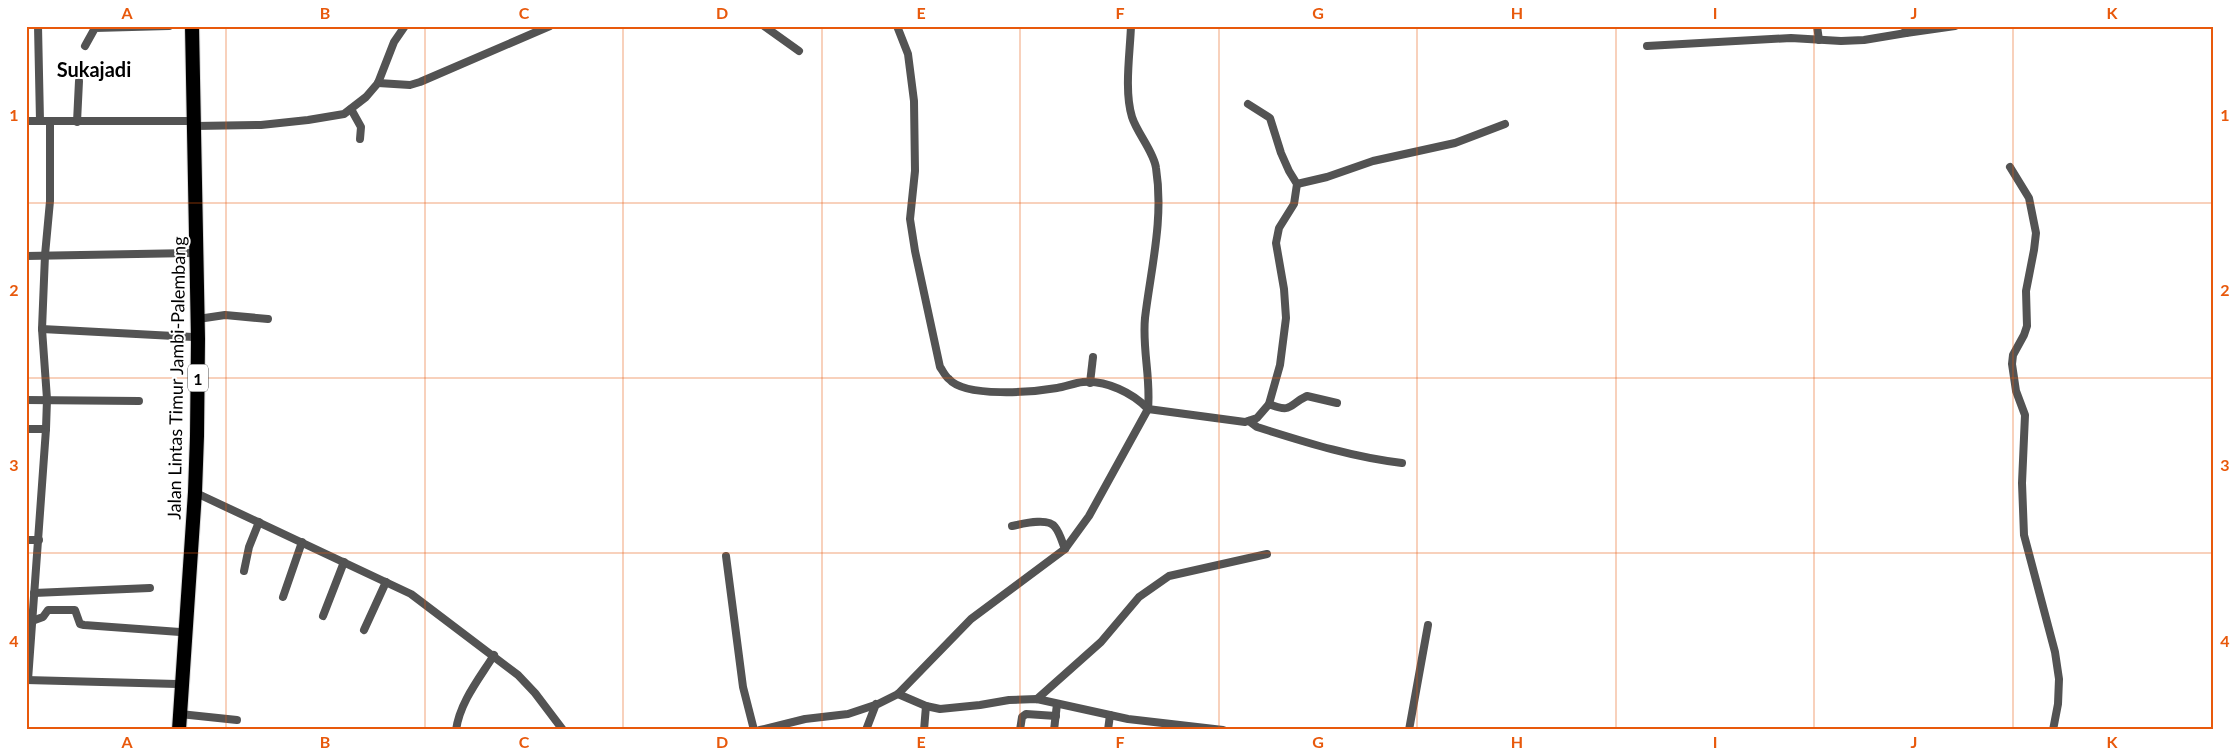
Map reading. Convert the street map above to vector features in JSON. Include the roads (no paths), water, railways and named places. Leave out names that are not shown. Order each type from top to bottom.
[{"type":"highway","name":"Jalan Lintas Timur Jambi-Palembang","points":[[174,730],[180,632],[193,491],[193,123],[186,26]]},
{"type":"highway","name":"Jalan Lintas Timur Jambi-Palembang","points":[[179,730],[193,491],[198,319],[192,26]]},
{"type":"street","points":[[38,26],[40,121]]},
{"type":"street","points":[[85,46],[96,28],[169,26]]},
{"type":"street","points":[[26,121],[261,125],[336,117],[351,109],[381,84],[394,42],[405,26]]},
{"type":"street","points":[[381,84],[410,85],[420,82],[550,26]]},
{"type":"street","points":[[764,26],[799,51]]},
{"type":"street","points":[[897,26],[908,54],[914,100],[915,171],[910,220],[915,251],[940,367],[950,381],[972,390],[1019,392],[1090,383],[1119,388],[1140,400],[1148,409],[1245,422],[1257,418],[1269,404],[1280,365],[1286,318],[1284,289],[1276,243],[1279,228],[1294,204],[1297,184],[1285,162],[1270,118],[1248,104]]},
{"type":"street","points":[[760,730],[805,719],[848,714],[898,694],[971,619],[1065,548],[1089,516],[1148,409],[1150,390],[1144,349],[1145,319],[1154,267],[1159,196],[1156,165],[1131,116],[1128,84],[1131,26]]},
{"type":"street","points":[[1818,26],[1819,40]]},
{"type":"street","points":[[1647,46],[1791,38],[1864,40],[1905,29],[1955,26]]},
{"type":"street","points":[[77,122],[79,81]]},
{"type":"street","points":[[351,109],[361,127],[360,139]]},
{"type":"street","points":[[50,122],[50,201],[45,255],[42,329],[47,399],[46,430],[27,680],[177,684]]},
{"type":"street","points":[[1297,184],[1327,177],[1373,162],[1455,143],[1505,124]]},
{"type":"street","points":[[2010,167],[2029,198],[2036,233],[2026,291],[2027,326],[2013,355],[2012,364],[2016,391],[2025,415],[2022,483],[2024,535],[2055,652],[2059,679],[2058,704],[2053,730]]},
{"type":"street","points":[[26,256],[192,253]]},
{"type":"street","points":[[198,319],[225,316],[268,318]]},
{"type":"street","points":[[42,329],[193,337]]},
{"type":"street","points":[[1090,383],[1093,357]]},
{"type":"street","points":[[1269,404],[1279,408],[1292,408],[1307,396],[1337,403]]},
{"type":"street","points":[[26,400],[139,402]]},
{"type":"street","points":[[1249,421],[1257,427],[1324,448],[1366,459],[1402,463]]},
{"type":"street","points":[[26,429],[46,430]]},
{"type":"street","points":[[193,491],[411,594],[485,651],[494,655],[535,693],[564,730]]},
{"type":"street","points":[[244,571],[249,547],[260,522]]},
{"type":"street","points":[[1012,526],[1043,522],[1053,525],[1065,548]]},
{"type":"street","points":[[26,540],[39,540]]},
{"type":"street","points":[[283,597],[302,542]]},
{"type":"street","points":[[1037,699],[1101,642],[1139,597],[1169,576],[1267,554]]},
{"type":"street","points":[[726,556],[743,687],[754,730]]},
{"type":"street","points":[[323,616],[344,562]]},
{"type":"street","points":[[364,630],[386,582]]},
{"type":"street","points":[[34,593],[150,588]]},
{"type":"street","points":[[32,621],[43,617],[48,610],[71,608],[75,610],[80,624],[84,625],[180,632]]},
{"type":"street","points":[[1409,730],[1428,625]]},
{"type":"street","points":[[456,730],[458,714],[464,702],[494,655]]},
{"type":"street","points":[[898,694],[926,706],[940,709],[1009,700],[1037,699],[1156,726],[1223,730]]},
{"type":"street","points":[[866,730],[876,704]]},
{"type":"street","points":[[1054,730],[1058,704]]},
{"type":"street","points":[[924,730],[926,706]]},
{"type":"street","points":[[180,714],[237,720]]},
{"type":"street","points":[[1020,730],[1022,717],[1026,714],[1056,716]]},
{"type":"street","points":[[1108,730],[1110,715]]},
{"type":"district","name":"Sukajadi","points":[[94,69]]}]
